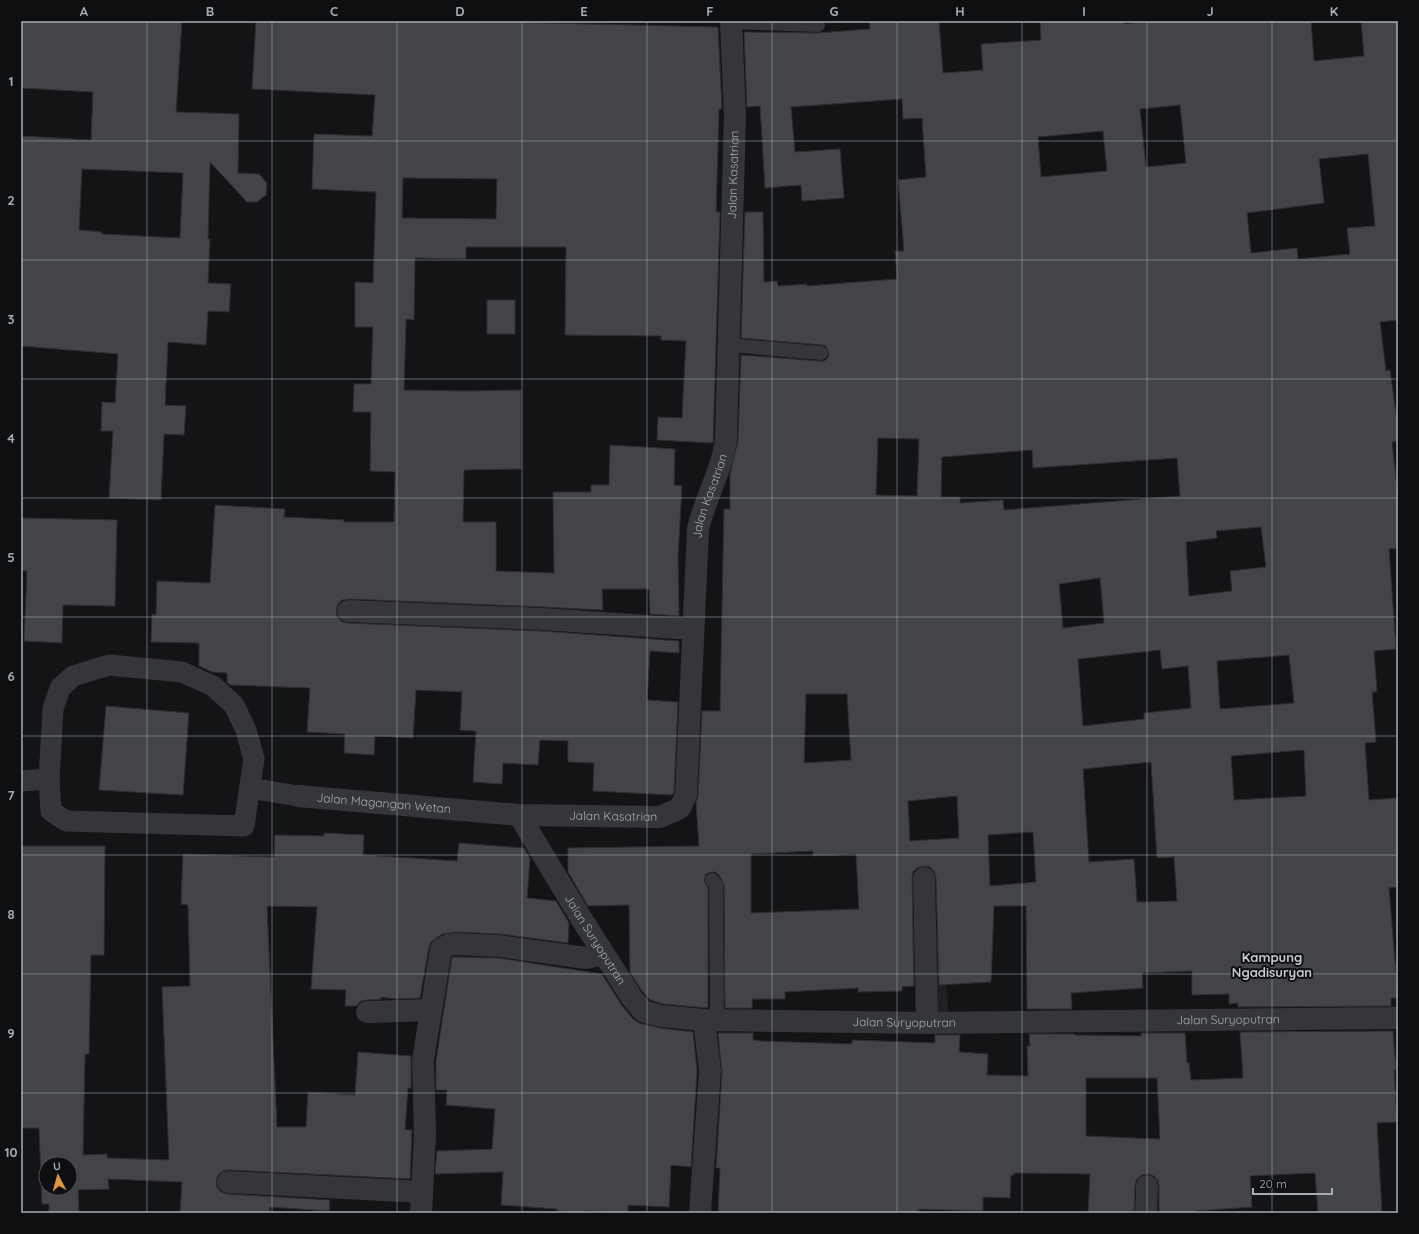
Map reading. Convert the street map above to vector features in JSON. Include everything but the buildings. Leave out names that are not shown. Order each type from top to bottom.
[{"type":"street","name":"Jalan Kasatrian","points":[[519,815],[660,817],[680,808],[686,795],[698,529],[702,512],[724,455],[726,439],[735,115],[731,21]]},
{"type":"street","points":[[348,611],[542,619],[694,629]]},
{"type":"street","points":[[110,665],[182,672],[213,686],[234,705],[246,730],[254,759],[250,788],[244,826],[66,821],[50,811],[49,779],[53,708],[60,688],[73,676],[110,665]]},
{"type":"street","points":[[21,781],[49,779]]},
{"type":"street","name":"Jalan Magangan Wetan","points":[[250,788],[298,796],[519,815]]},
{"type":"street","name":"Jalan Suryoputran","points":[[519,815],[632,998],[643,1011],[661,1016],[710,1020],[927,1023],[1398,1018]]},
{"type":"street","points":[[924,878],[927,1023]]},
{"type":"street","points":[[228,1182],[421,1203],[425,1134],[423,1060],[441,950],[448,945],[456,944],[499,946],[586,958],[604,954]]},
{"type":"street","points":[[367,1012],[431,1010]]},
{"type":"street","points":[[700,1213],[710,1072],[710,1020]]},
{"type":"street","points":[[1146,1213],[1147,1186]]},
{"type":"lane","points":[[731,21],[818,25]]},
{"type":"lane","points":[[729,345],[821,353]]},
{"type":"lane","points":[[710,1020],[716,885],[712,880]]},
{"type":"shaded area","points":[[944,927],[948,1014],[927,1015],[923,928]]},
{"type":"district","name":"Kampung Ngadisuryan","points":[[1272,964]]}]
